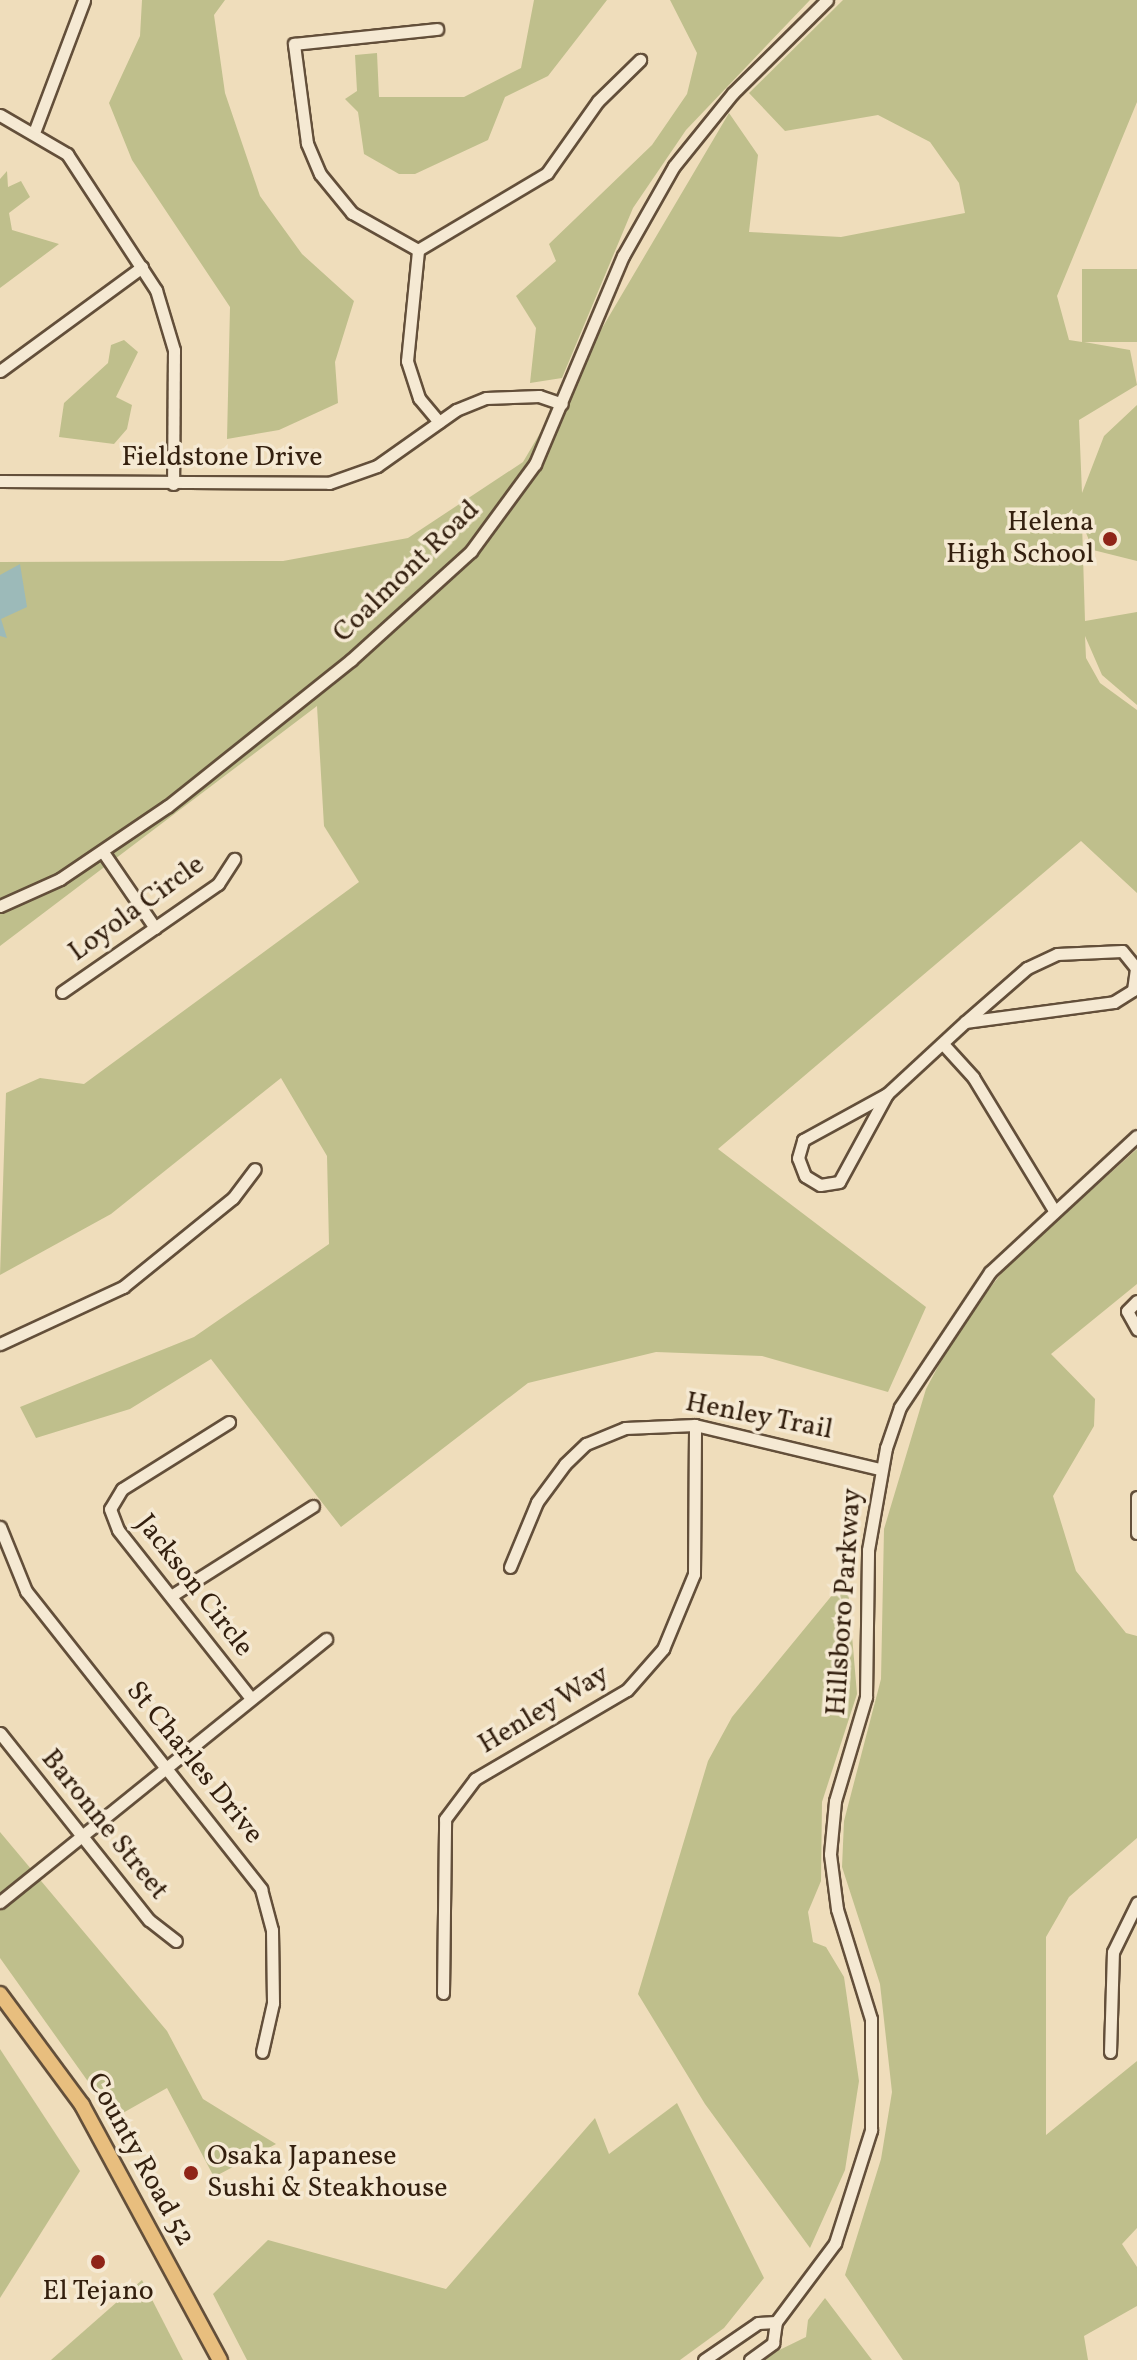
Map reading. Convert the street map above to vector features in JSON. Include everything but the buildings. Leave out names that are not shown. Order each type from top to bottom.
[{"type":"main road","name":"County Road 52","points":[[0,1994],[82,2105],[220,2360]]},
{"type":"street","points":[[35,130],[84,0]]},
{"type":"street","name":"Coalmont Road","points":[[0,906],[103,852],[311,693],[454,568],[513,499],[562,404],[623,256],[674,166],[733,93],[827,0]]},
{"type":"street","points":[[418,250],[352,213],[320,174],[307,143],[294,44],[437,29]]},
{"type":"street","points":[[418,250],[547,173],[614,81],[640,60]]},
{"type":"street","points":[[0,115],[35,130],[74,162],[142,267],[165,312],[174,350],[173,484]]},
{"type":"street","points":[[418,250],[407,361],[419,398],[439,422]]},
{"type":"street","points":[[0,371],[142,267]]},
{"type":"street","name":"Fieldstone Drive","points":[[0,481],[173,484],[350,480],[439,422],[486,398],[539,396],[562,404]]},
{"type":"street","points":[[103,852],[155,928]]},
{"type":"street","name":"Loyola Circle","points":[[62,992],[218,884],[234,859]]},
{"type":"street","points":[[887,1094],[839,1182],[820,1185],[805,1176],[798,1158],[803,1140],[887,1094],[965,1022],[1027,968],[1057,954],[1122,951],[1136,968],[1133,990],[1114,1002],[965,1022]]},
{"type":"street","points":[[943,1044],[973,1077],[1054,1210]]},
{"type":"street","name":"Hillsboro Parkway","points":[[750,2360],[773,2343],[776,2322],[807,2288],[841,2230],[871,2130],[871,2019],[837,1909],[830,1854],[835,1801],[866,1697],[868,1550],[880,1469],[900,1407],[950,1327],[990,1272],[1137,1136]]},
{"type":"street","points":[[0,1344],[123,1287],[233,1198],[255,1169]]},
{"type":"street","points":[[1137,1301],[1127,1311],[1137,1329]]},
{"type":"street","name":"Jackson Circle","points":[[229,1422],[122,1489],[110,1505],[118,1530],[250,1697]]},
{"type":"street","name":"Henley Trail","points":[[510,1567],[537,1502],[586,1444],[639,1424],[695,1425],[880,1469]]},
{"type":"street","name":"Henley Way","points":[[443,1993],[445,1819],[475,1779],[627,1690],[663,1649],[694,1574],[695,1425]]},
{"type":"street","points":[[1137,1497],[1137,1533]]},
{"type":"street","points":[[171,1596],[313,1506]]},
{"type":"street","name":"St Charles Drive","points":[[0,1527],[19,1581],[253,1874],[269,1907],[273,2028],[262,2052]]},
{"type":"street","points":[[0,1902],[80,1834],[326,1639]]},
{"type":"street","name":"Baronne Street","points":[[0,1733],[149,1920],[176,1941]]},
{"type":"street","points":[[1110,2052],[1113,1952],[1137,1903]]},
{"type":"street","name":"Hillsboro Parkway","points":[[704,2360],[758,2323],[776,2322]]},
{"type":"green space","points":[[142,0],[225,0],[214,15],[225,93],[260,196],[302,254],[354,301],[335,362],[338,403],[279,430],[227,439],[230,307],[132,160],[109,103],[140,36]]},
{"type":"green space","points":[[534,0],[607,0],[548,76],[505,97],[488,140],[415,174],[399,174],[364,154],[358,112],[345,99],[357,91],[355,55],[377,53],[379,97],[464,97],[521,68]]},
{"type":"green space","points":[[670,0],[810,0],[686,130],[633,208],[562,378],[530,383],[536,328],[516,296],[556,261],[549,244],[652,145],[687,94],[697,53]]},
{"type":"green space","points":[[843,0],[1137,0],[1137,102],[1057,296],[1069,340],[1082,342],[1082,269],[1137,269],[1137,342],[1084,342],[1130,350],[1137,385],[1079,420],[1082,493],[1104,436],[1137,405],[1137,561],[1093,550],[1082,523],[1085,621],[1137,612],[1137,705],[1102,675],[1085,636],[1086,658],[1100,683],[1137,710],[1137,893],[1081,841],[718,1149],[926,1307],[888,1392],[762,1356],[656,1352],[528,1383],[341,1527],[211,1359],[130,1409],[36,1438],[20,1407],[194,1337],[329,1244],[327,1156],[281,1078],[111,1214],[0,1275],[6,1093],[40,1078],[84,1084],[359,882],[324,826],[317,706],[0,946],[0,562],[283,561],[408,538],[523,462],[729,113],[758,155],[749,232],[841,237],[965,213],[959,183],[930,142],[878,115],[785,131],[749,93]]},
{"type":"green space","points":[[7,171],[8,187],[21,181],[30,197],[9,213],[12,230],[59,244],[0,288],[0,179]]},
{"type":"green space","points":[[124,340],[138,352],[116,397],[132,405],[127,429],[114,444],[59,437],[64,403],[108,363],[111,345]]},
{"type":"green space","points":[[1137,1149],[1137,1284],[1051,1354],[1095,1399],[1094,1426],[1053,1496],[1076,1571],[1126,1633],[1137,1636],[1137,1838],[1069,1897],[1046,1937],[1046,2135],[1137,2061],[1137,2228],[1122,2244],[1137,2267],[1137,2306],[1084,2336],[1088,2360],[903,2360],[845,2275],[881,2159],[892,2092],[880,1984],[842,1867],[844,1821],[881,1679],[884,1529],[926,1389],[957,1331],[1007,1266]]},
{"type":"green space","points":[[847,1577],[857,1694],[822,1802],[821,1881],[808,1912],[813,1942],[826,1947],[844,1977],[859,2081],[845,2170],[810,2248],[705,2104],[638,1994],[708,1761],[732,1717]]},
{"type":"green space","points":[[0,1832],[167,2031],[203,2099],[276,2144],[214,2177],[167,2088],[114,2118],[0,1958]]},
{"type":"green space","points":[[0,2049],[80,2171],[0,2298]]},
{"type":"green space","points":[[677,2103],[764,2278],[724,2328],[680,2360],[247,2360],[213,2294],[268,2240],[446,2289],[595,2118],[609,2154]]},
{"type":"green space","points":[[142,2280],[183,2360],[51,2360]]},
{"type":"green space","points":[[825,2298],[872,2360],[759,2360],[806,2337],[808,2320]]},
{"type":"water","points":[[20,564],[27,607],[1,619],[7,638],[0,636],[0,575]]},
{"type":"place","name":"Helena High School","points":[[1110,539]]},
{"type":"place","name":"Osaka Japanese Sushi & Steakhouse","points":[[191,2173]]},
{"type":"place","name":"El Tejano","points":[[98,2262]]}]
